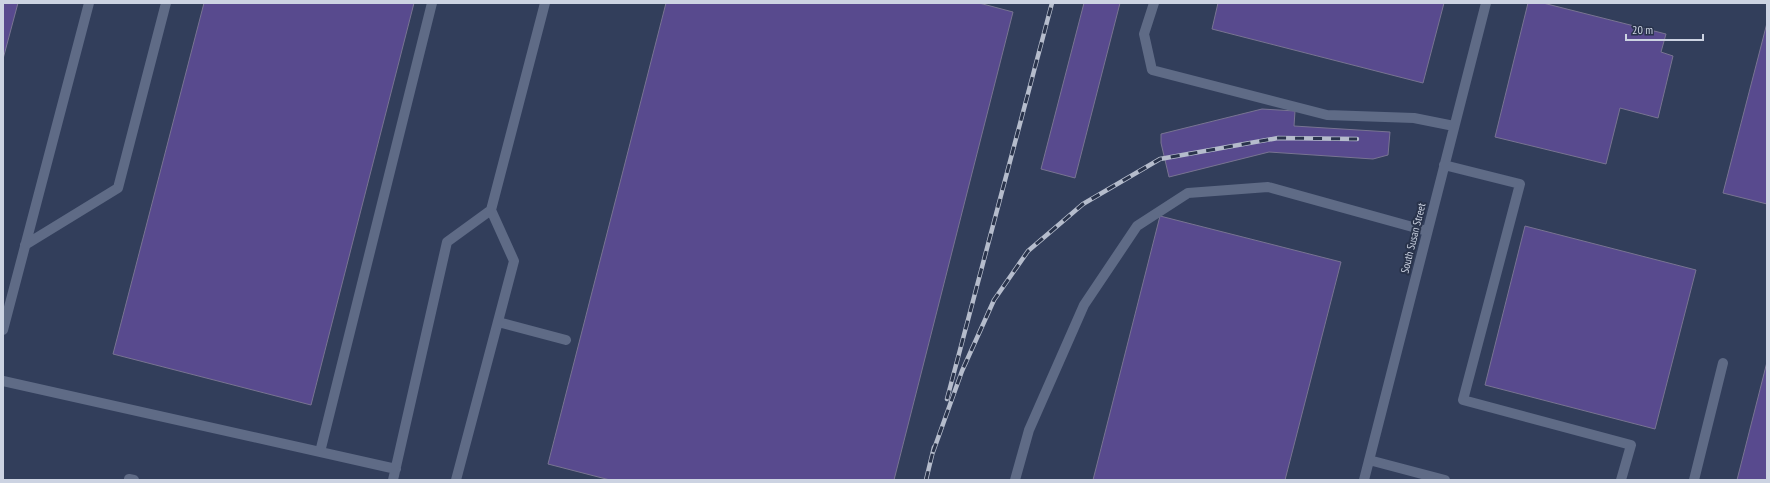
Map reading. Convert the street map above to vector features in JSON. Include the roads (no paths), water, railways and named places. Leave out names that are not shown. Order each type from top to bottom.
[{"type":"street","points":[[3,330],[89,3]]},
{"type":"street","points":[[25,245],[118,188],[166,3]]},
{"type":"street","points":[[320,452],[432,3]]},
{"type":"street","points":[[456,480],[514,261],[491,210],[545,3]]},
{"type":"street","points":[[1154,3],[1144,34],[1152,70],[1327,115],[1414,118],[1454,126]]},
{"type":"street","name":"South Susan Street","points":[[1364,480],[1486,3]]},
{"type":"street","points":[[1444,165],[1520,184],[1463,400],[1631,445],[1621,480]]},
{"type":"street","points":[[1015,480],[1028,430],[1084,305],[1137,226],[1188,193],[1268,187],[1427,231]]},
{"type":"street","points":[[393,480],[447,242],[491,210]]},
{"type":"street","points":[[498,322],[566,340]]},
{"type":"street","points":[[1694,480],[1723,363]]},
{"type":"street","points":[[3,381],[396,468]]},
{"type":"street","points":[[1369,460],[1445,480]]},
{"type":"railway","points":[[947,399],[1052,3]]},
{"type":"railway","points":[[933,452],[962,371],[994,300],[1028,251],[1083,204],[1160,159],[1278,138],[1357,139]]},
{"type":"railway","points":[[926,480],[934,447]]}]
